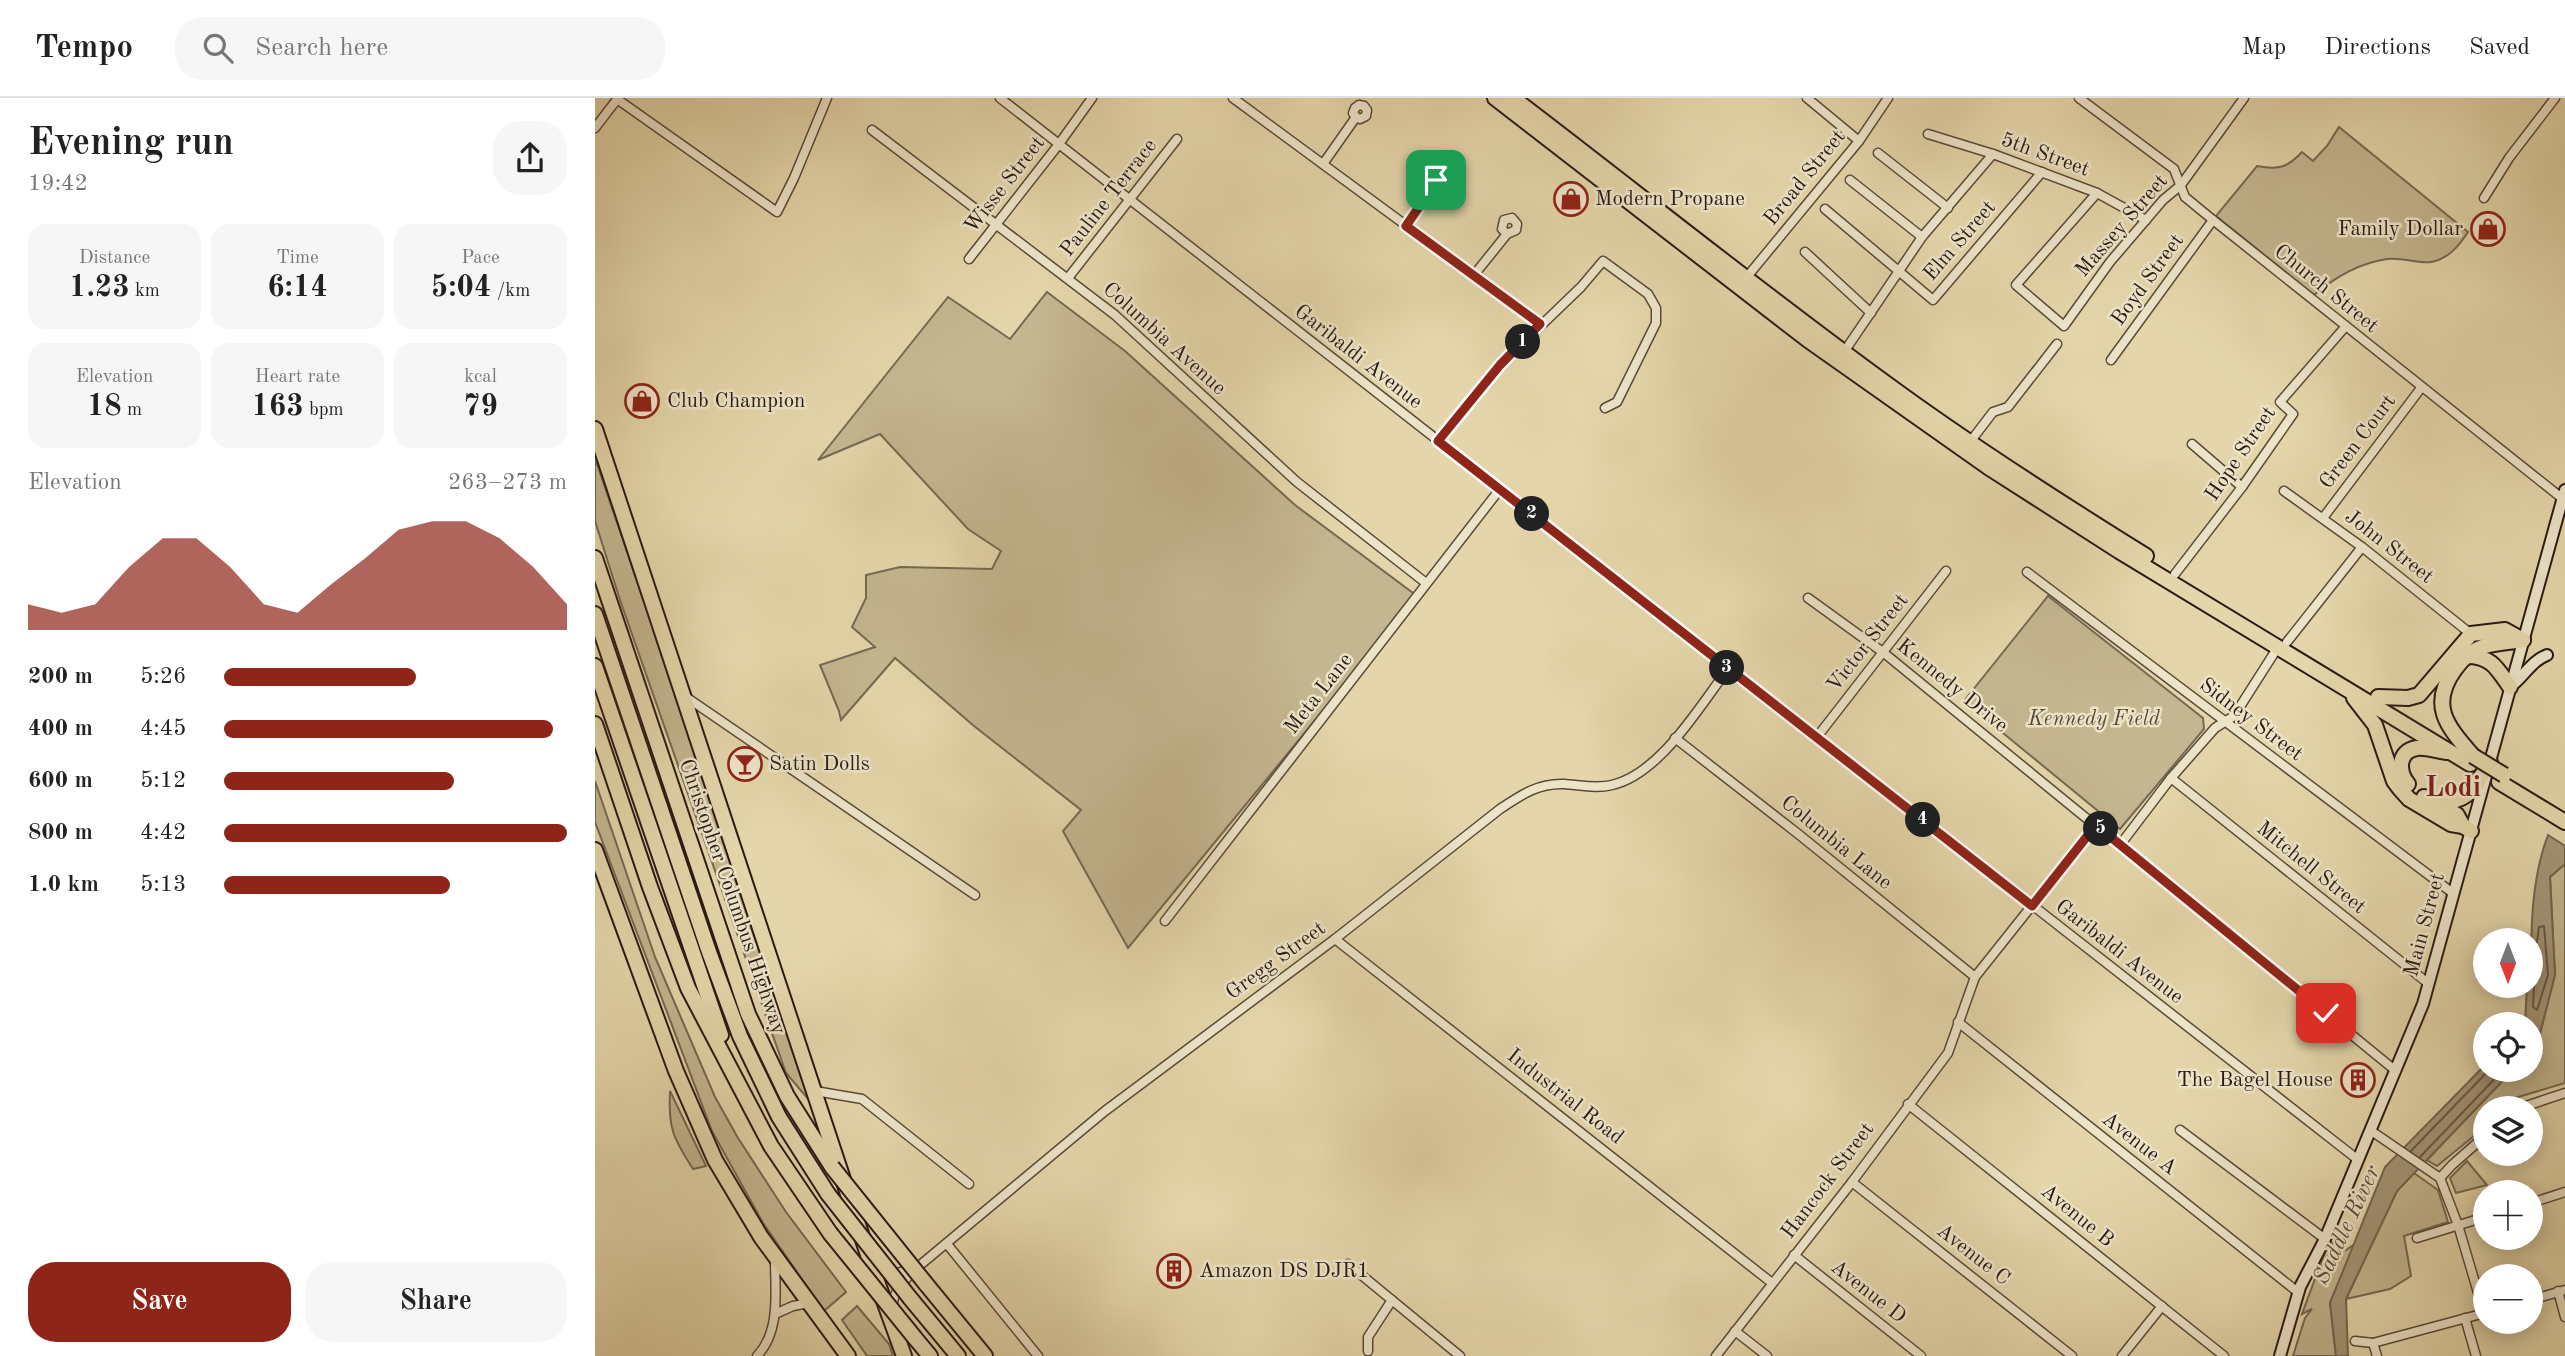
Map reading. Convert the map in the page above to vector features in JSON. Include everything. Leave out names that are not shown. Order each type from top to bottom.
[{"type":"highway","points":[[1495,98],[1758,302],[1907,412],[2057,512],[2282,645],[2378,697],[2471,760],[2557,810],[2565,822]]},
{"type":"highway","points":[[1513,98],[1844,352],[1970,442],[2347,689],[2452,753],[2471,760]]},
{"type":"highway","points":[[595,429],[904,1356]]},
{"type":"highway","name":"Christopher Columbus Highway","points":[[595,558],[748,1014],[786,1096],[832,1167],[985,1356]]},
{"type":"highway","name":"Christopher Columbus Highway","points":[[595,614],[709,952],[740,1036],[779,1117],[828,1194],[958,1356]]},
{"type":"highway","points":[[2378,697],[2409,698],[2419,695],[2471,634],[2505,630],[2523,640]]},
{"type":"highway","points":[[2471,760],[2444,719],[2442,705],[2446,682],[2467,656],[2484,646],[2523,640]]},
{"type":"highway","points":[[2467,656],[2477,656],[2493,662],[2510,687]]},
{"type":"highway","points":[[595,666],[743,1095]]},
{"type":"highway","points":[[2347,689],[2375,725],[2394,780],[2400,789],[2409,799],[2451,824],[2467,829]]},
{"type":"highway","points":[[595,724],[682,972],[743,1095],[787,1172],[830,1233],[930,1356]]},
{"type":"highway","points":[[595,741],[622,803]]},
{"type":"highway","points":[[2452,753],[2417,748],[2404,754],[2400,762],[2401,776],[2416,792],[2457,815],[2467,829]]},
{"type":"highway","points":[[2437,804],[2457,802],[2467,796],[2490,762]]},
{"type":"highway","points":[[595,850],[676,1071],[715,1160],[775,1256],[848,1356]]},
{"type":"highway","points":[[595,868],[630,945]]},
{"type":"street","points":[[595,128],[617,99],[777,212],[827,98]]},
{"type":"street","name":"Garibaldi Avenue","points":[[1000,98],[2357,1159]]},
{"type":"street","name":"Wisse Street","points":[[969,258],[1092,98]]},
{"type":"street","points":[[1233,98],[1540,324]]},
{"type":"street","points":[[1807,98],[1859,141]]},
{"type":"street","name":"Broad Street","points":[[1747,278],[1859,141],[1888,98]]},
{"type":"street","name":"Church Street","points":[[2079,98],[2174,170],[2185,197],[2213,220],[2421,388],[2564,494]]},
{"type":"street","name":"Massey Street","points":[[2097,193],[2016,285],[2064,326],[2110,262],[2163,200],[2181,185],[2244,98]]},
{"type":"street","points":[[2484,198],[2509,158],[2555,98]]},
{"type":"street","points":[[1323,164],[1356,117]]},
{"type":"street","name":"Columbia Avenue","points":[[872,130],[1136,332],[1297,482],[1426,583]]},
{"type":"street","name":"5th Street","points":[[1928,134],[1993,154],[2097,193],[2146,220]]},
{"type":"street","name":"Pauline Terrace","points":[[1068,278],[1177,139]]},
{"type":"street","points":[[1878,153],[1948,208]]},
{"type":"street","points":[[1844,352],[1922,237],[1993,154]]},
{"type":"street","name":"Elm Street","points":[[1899,272],[1933,300],[2042,172]]},
{"type":"street","points":[[1850,180],[1922,237]]},
{"type":"street","points":[[1406,226],[1434,185],[1433,181]]},
{"type":"street","points":[[1825,209],[1899,272]]},
{"type":"street","name":"Boyd Street","points":[[2111,360],[2213,220]]},
{"type":"street","points":[[1473,275],[1507,234]]},
{"type":"street","points":[[1805,253],[1871,313]]},
{"type":"street","points":[[1438,441],[1500,365],[1581,286],[1602,261],[1648,294],[1657,316],[1653,330],[1617,402],[1605,408]]},
{"type":"street","name":"Hope Street","points":[[2175,574],[2242,487],[2293,414],[2280,402],[2346,326]]},
{"type":"street","points":[[1970,442],[1993,412],[2008,407],[2057,344]]},
{"type":"street","name":"Green Court","points":[[2323,518],[2421,388]]},
{"type":"street","points":[[2192,444],[2242,487]]},
{"type":"street","name":"Meta Lane","points":[[1165,921],[1500,489]]},
{"type":"street","name":"John Street","points":[[2284,491],[2362,547],[2471,634]]},
{"type":"street","name":"Main Street","points":[[2280,1356],[2299,1293],[2325,1239],[2396,1071],[2429,984],[2454,894],[2467,829],[2490,762],[2564,494]]},
{"type":"street","points":[[2120,845],[2215,728],[2234,716],[2282,645],[2362,547]]},
{"type":"street","name":"Victor Street","points":[[1817,737],[1946,571]]},
{"type":"street","name":"Sidney Street","points":[[2027,572],[2454,894]]},
{"type":"street","name":"Kennedy Drive","points":[[1808,598],[1884,653],[2396,1071]]},
{"type":"street","points":[[2510,687],[2523,676],[2533,662],[2547,655]]},
{"type":"street","name":"Gregg Street","points":[[892,1323],[893,1300],[898,1287],[919,1266],[1105,1111],[1527,791],[1551,784],[1593,787],[1625,782],[1636,776],[1656,761],[1728,669]]},
{"type":"street","points":[[684,696],[975,895]]},
{"type":"street","name":"Columbia Lane","points":[[1675,738],[1975,977]]},
{"type":"street","name":"Mitchell Street","points":[[2171,779],[2429,984]]},
{"type":"street","name":"Hancock Street","points":[[1716,1356],[1852,1182],[1948,1053],[1975,977],[2096,825]]},
{"type":"street","name":"Industrial Road","points":[[1335,939],[1772,1283]]},
{"type":"street","name":"Avenue A","points":[[1958,1022],[2299,1293]]},
{"type":"street","points":[[815,1091],[862,1099],[969,1184]]},
{"type":"street","points":[[2543,1100],[2565,1093]]},
{"type":"street","name":"Avenue B","points":[[1908,1104],[2224,1356]]},
{"type":"street","points":[[2370,1129],[2440,1178],[2473,1276]]},
{"type":"street","points":[[2181,1130],[2325,1239]]},
{"type":"street","points":[[2440,1178],[2473,1147]]},
{"type":"street","name":"Avenue C","points":[[1852,1182],[2073,1356]]},
{"type":"street","points":[[2543,1199],[2565,1192]]},
{"type":"street","points":[[2417,1238],[2473,1221]]},
{"type":"street","points":[[947,1244],[1038,1356]]},
{"type":"street","name":"Avenue D","points":[[1794,1255],[1921,1356]]},
{"type":"street","points":[[757,1356],[768,1340],[775,1314],[775,1256]]},
{"type":"street","points":[[871,1261],[883,1269],[898,1273],[919,1266]]},
{"type":"street","points":[[1348,1264],[1460,1356]]},
{"type":"street","points":[[2543,1296],[2561,1291],[2565,1317]]},
{"type":"street","points":[[1368,1351],[1368,1337],[1392,1300]]},
{"type":"street","points":[[775,1314],[809,1303]]},
{"type":"street","points":[[2122,1356],[2162,1306]]},
{"type":"street","points":[[2355,1341],[2373,1343],[2473,1316]]},
{"type":"street","points":[[2465,1318],[2476,1356]]},
{"type":"street","points":[[1735,1331],[1767,1356]]},
{"type":"street","points":[[2373,1343],[2377,1356]]},
{"type":"green space","points":[[2339,127],[2468,232],[2453,251],[2443,258],[2427,262],[2392,259],[2377,261],[2348,272],[2314,295],[2216,216],[2257,166],[2282,166],[2292,162],[2302,152],[2313,161]]},
{"type":"green space","points":[[1047,292],[1125,351],[1295,505],[1417,596],[1128,948],[1063,831],[1081,810],[974,726],[895,658],[841,720],[820,665],[875,647],[852,627],[866,598],[866,575],[900,567],[992,569],[1001,551],[968,529],[880,434],[818,460],[948,297],[1010,339]]},
{"type":"green space","points":[[595,458],[693,745],[809,1100],[786,1073],[620,600],[595,521]]},
{"type":"green space","name":"Kennedy Field","points":[[2048,596],[2203,718],[2204,729],[2120,829],[1964,701]]},
{"type":"green space","points":[[595,781],[655,957],[715,1097],[786,1212],[846,1292],[824,1311],[763,1223],[712,1131],[595,822]]},
{"type":"green space","points":[[2565,864],[2565,1083],[2522,1096],[2488,1096],[2502,1082],[2543,1082],[2543,1022],[2555,975],[2550,877]]},
{"type":"green space","points":[[670,1091],[706,1166],[693,1169],[676,1140],[671,1124]]},
{"type":"green space","points":[[2473,1112],[2473,1137],[2437,1166],[2427,1160]]},
{"type":"green space","points":[[2467,1161],[2483,1180],[2473,1180],[2473,1189],[2456,1193],[2450,1178]]},
{"type":"green space","points":[[2414,1173],[2438,1190],[2448,1222],[2404,1236],[2411,1276],[2390,1289],[2346,1299],[2397,1191]]},
{"type":"green space","points":[[2329,1241],[2346,1250],[2355,1244],[2330,1303],[2336,1356],[2293,1356],[2305,1318],[2312,1309],[2302,1314]]},
{"type":"green space","points":[[857,1306],[889,1344],[893,1356],[867,1356],[842,1320]]},
{"type":"water","points":[[2548,835],[2565,846],[2565,864],[2550,877],[2555,975],[2543,1022],[2543,1012],[2526,1012],[2526,998],[2543,998],[2543,928],[2532,928],[2542,853]]},
{"type":"water","name":"Saddle River","points":[[2473,1077],[2473,1082],[2502,1082],[2488,1096],[2473,1096],[2473,1112],[2397,1191],[2346,1299],[2348,1356],[2336,1356],[2330,1303],[2385,1167]]},
{"type":"place","name":"Modern Propane","points":[[1571,199]]},
{"type":"place","name":"Family Dollar","points":[[2488,229]]},
{"type":"place","name":"Club Champion","points":[[642,401]]},
{"type":"place","name":"Satin Dolls","points":[[745,764]]},
{"type":"place","name":"The Bagel House","points":[[2358,1080]]},
{"type":"place","name":"Amazon DS DJR1","points":[[1174,1271]]},
{"type":"district","name":"Lodi","points":[[2453,789]]},
{"type":"route","points":[[1436,180],[1406,226],[1540,324],[1500,365],[1438,441],[2032,906],[2096,825],[2326,1013]]}]
